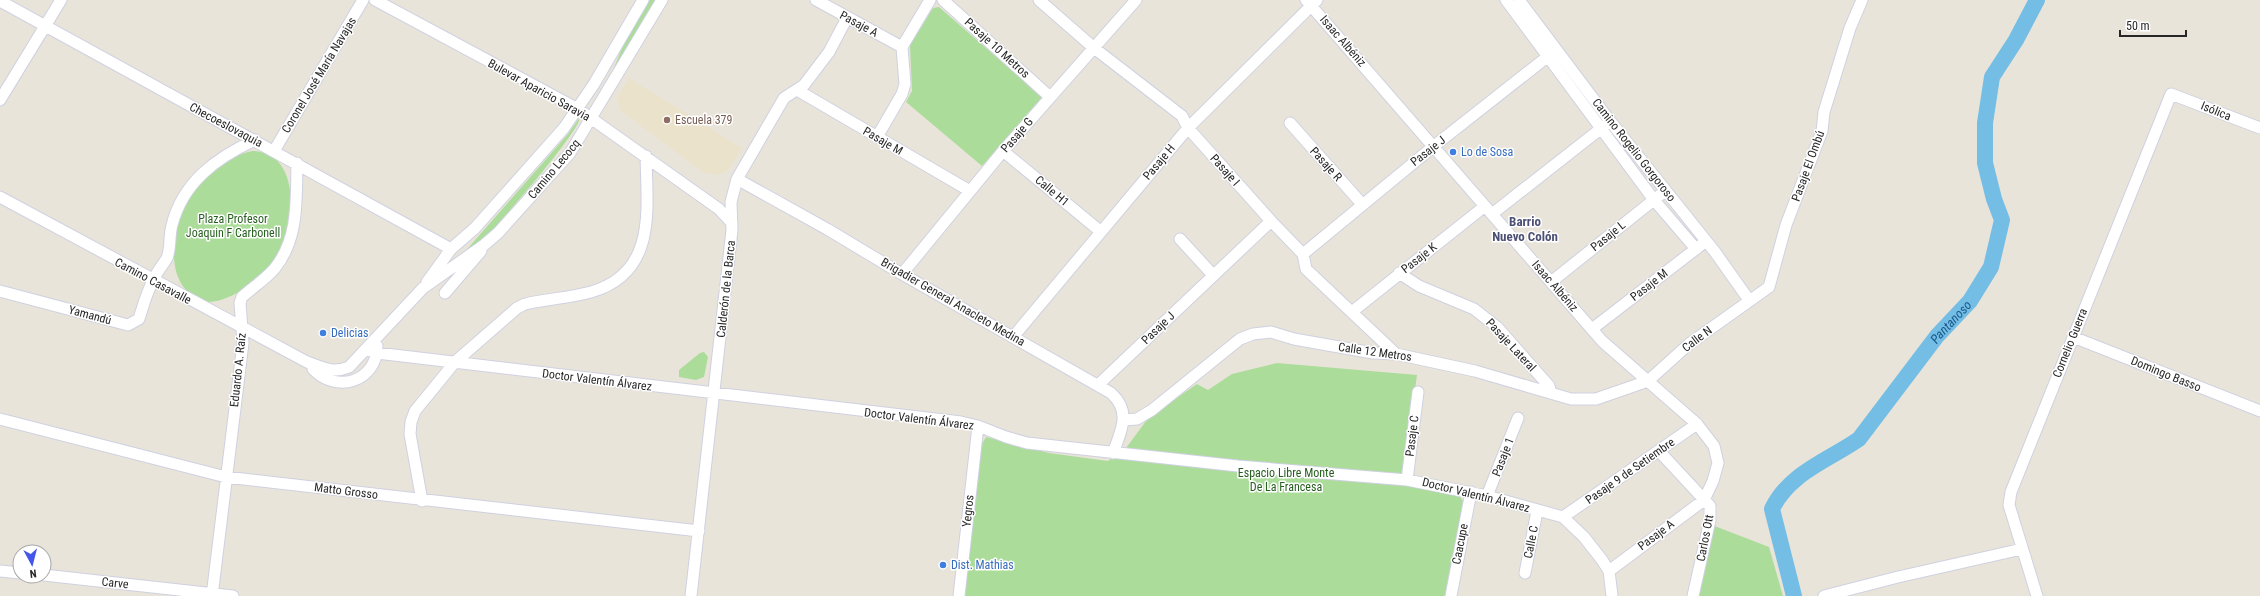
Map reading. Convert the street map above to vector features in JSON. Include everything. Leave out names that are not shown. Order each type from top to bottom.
[{"type":"street","points":[[0,100],[61,0]]},
{"type":"street","name":"Coronel José María Navajas","points":[[274,150],[363,0]]},
{"type":"street","name":"Bulevar Aparicio Saravia","points":[[375,0],[578,109],[719,209],[732,222]]},
{"type":"street","name":"Camino Lecocq","points":[[307,362],[329,370],[342,370],[350,367],[423,288],[451,249],[475,228],[528,171],[578,109],[643,0]]},
{"type":"street","name":"Camino Lecocq","points":[[423,288],[484,245],[570,153],[592,119],[662,0]]},
{"type":"street","name":"Pasaje A","points":[[816,0],[902,47]]},
{"type":"street","points":[[877,137],[902,94],[905,84],[902,47],[930,0]]},
{"type":"street","name":"Pasaje 10 Metros","points":[[943,0],[1050,97]]},
{"type":"street","name":"Pasaje I","points":[[1039,0],[1094,48],[1182,116],[1188,128],[1271,221],[1303,254],[1306,269],[1353,311],[1380,340],[1396,354]]},
{"type":"street","name":"Pasaje G","points":[[902,274],[1003,151],[1136,0]]},
{"type":"street","points":[[1506,0],[1552,53]]},
{"type":"street","name":"Camino Rogelio Gorgoroso","points":[[1519,0],[1552,53],[1606,124],[1666,191],[1706,241],[1749,300]]},
{"type":"street","name":"Pasaje El Ombú","points":[[1749,300],[1762,294],[1769,287],[1786,225],[1822,132],[1824,112],[1848,36],[1862,0]]},
{"type":"street","name":"Checoeslovaquia","points":[[0,1],[274,150],[451,249]]},
{"type":"street","name":"Pasaje H","points":[[1013,337],[1100,231],[1188,128],[1312,2]]},
{"type":"street","name":"Isaac Albéniz","points":[[1312,2],[1602,341],[1697,424],[1714,446],[1718,457],[1713,481],[1704,500]]},
{"type":"street","name":"Calderón de la Barca","points":[[691,596],[732,222],[732,192],[737,179],[784,98],[804,85],[829,52],[847,18]]},
{"type":"street","name":"Pasaje J","points":[[1303,254],[1362,204],[1552,53]]},
{"type":"street","name":"Pasaje M","points":[[797,90],[970,192]]},
{"type":"street","name":"Isólica","points":[[2171,94],[2260,128]]},
{"type":"street","name":"Cornelio Guerra","points":[[2037,596],[2009,505],[2011,492],[2171,94]]},
{"type":"street","name":"Pasaje R","points":[[1290,123],[1362,204]]},
{"type":"street","points":[[1606,124],[1654,200],[1696,249]]},
{"type":"street","name":"Pasaje K","points":[[1353,311],[1399,273],[1489,210],[1606,124]]},
{"type":"street","points":[[152,281],[167,256],[172,224],[179,204],[191,184],[208,167],[234,150],[255,140]]},
{"type":"street","name":"Calle H1","points":[[1003,151],[1100,231]]},
{"type":"street","points":[[422,501],[410,434],[411,422],[416,411],[455,362],[517,308],[525,304],[591,292],[612,282],[634,263],[643,248],[647,227],[646,156]]},
{"type":"street","name":"Eduardo A. Raíz","points":[[212,595],[242,343],[240,309],[242,297],[274,269],[289,244],[296,208],[297,163]]},
{"type":"street","name":"Brigadier General Anacleto Medina","points":[[737,179],[827,228],[902,274],[1098,385],[1120,402],[1124,413],[1113,454]]},
{"type":"street","name":"Pasaje L","points":[[1552,282],[1666,191]]},
{"type":"street","name":"Camino Casavalle","points":[[0,197],[152,281],[307,362]]},
{"type":"street","name":"Pasaje J","points":[[1098,385],[1271,221]]},
{"type":"street","points":[[1180,239],[1213,275]]},
{"type":"street","name":"Pasaje M","points":[[1592,329],[1706,241]]},
{"type":"street","points":[[446,293],[478,256],[484,245]]},
{"type":"street","name":"Pasaje Lateral","points":[[1399,273],[1419,286],[1474,308],[1487,318],[1549,386],[1552,393]]},
{"type":"street","name":"Yamandú","points":[[0,291],[128,325],[138,319],[152,281]]},
{"type":"street","name":"Calle N","points":[[1648,381],[1689,344],[1749,300]]},
{"type":"street","name":"Calle 12 Metros","points":[[1123,420],[1137,419],[1152,410],[1240,339],[1253,334],[1271,332],[1294,339],[1373,354],[1396,354],[1475,370],[1571,399],[1596,399],[1648,381]]},
{"type":"street","points":[[307,362],[316,372],[329,379],[338,382],[350,381],[363,376],[371,370],[377,353],[377,343],[380,334]]},
{"type":"street","name":"Domingo Basso","points":[[2073,337],[2260,411]]},
{"type":"street","name":"Doctor Valentín Álvarez","points":[[366,348],[377,353],[978,426],[1006,437],[1027,443],[1113,454],[1407,480],[1471,492],[1563,517]]},
{"type":"street","name":"Pasaje C","points":[[1407,480],[1418,392]]},
{"type":"street","name":"Matto Grosso","points":[[0,418],[226,477],[422,501],[698,531]]},
{"type":"street","name":"Pasaje 1","points":[[1487,496],[1518,418]]},
{"type":"street","name":"Pasaje 9 de Setiembre","points":[[1563,517],[1697,424]]},
{"type":"street","name":"Yegros","points":[[959,596],[978,426]]},
{"type":"street","name":"Carlos Ott","points":[[1659,451],[1710,506],[1710,520],[1693,596]]},
{"type":"street","name":"Caacupe","points":[[1451,596],[1471,492]]},
{"type":"street","name":"Pasaje A","points":[[1609,571],[1704,500]]},
{"type":"street","name":"Calle C","points":[[1525,573],[1537,511]]},
{"type":"street","points":[[1563,517],[1594,548],[1609,571],[1612,596]]},
{"type":"street","points":[[1824,596],[1898,577],[2022,549]]},
{"type":"street","points":[[0,571],[12,572]]},
{"type":"street","name":"Carve","points":[[52,577],[212,595],[233,596]]},
{"type":"shaded area","name":"Escuela 379","points":[[629,78],[742,148],[727,171],[717,175],[703,172],[621,111],[617,98]]},
{"type":"green space","points":[[649,0],[656,0],[593,107],[592,106],[613,70],[625,41]]},
{"type":"green space","points":[[939,7],[1042,97],[982,166],[906,102],[912,91],[910,45],[933,8]]},
{"type":"green space","points":[[580,117],[568,139],[521,197],[484,239],[462,255],[568,134]]},
{"type":"green space","name":"Plaza Profesor Joaquin F Carbonell","points":[[252,151],[267,154],[278,162],[286,174],[290,188],[291,204],[286,235],[277,256],[258,278],[234,294],[213,302],[206,302],[190,294],[178,277],[175,267],[174,245],[182,208],[190,194],[213,171],[231,159]]},
{"type":"green space","points":[[704,352],[708,357],[704,377],[696,380],[679,377],[679,370],[700,353]]},
{"type":"green space","name":"Espacio Libre Monte De La Francesa","points":[[1277,363],[1417,375],[1402,485],[1427,486],[1444,489],[1459,496],[1463,501],[1446,596],[964,596],[982,444],[986,437],[1049,453],[1108,461],[1126,448],[1149,417],[1197,384],[1208,390],[1232,374]]},
{"type":"green space","points":[[1712,525],[1769,547],[1783,596],[1698,596]]},
{"type":"waterway","name":"Pantanoso","points":[[1794,596],[1772,509],[1779,497],[1789,486],[1811,468],[1859,439],[1937,336],[1970,301],[1991,267],[2002,220],[1994,199],[1985,163],[1985,123],[1992,77],[2016,40],[2037,0]]},
{"type":"place","name":"Escuela 379","points":[[667,120]]},
{"type":"place","name":"Lo de Sosa","points":[[1453,152]]},
{"type":"place","name":"Delicias","points":[[323,333]]},
{"type":"place","name":"Dist. Mathias","points":[[943,565]]},
{"type":"district","name":"Barrio Nuevo Colón","points":[[1525,228]]}]
